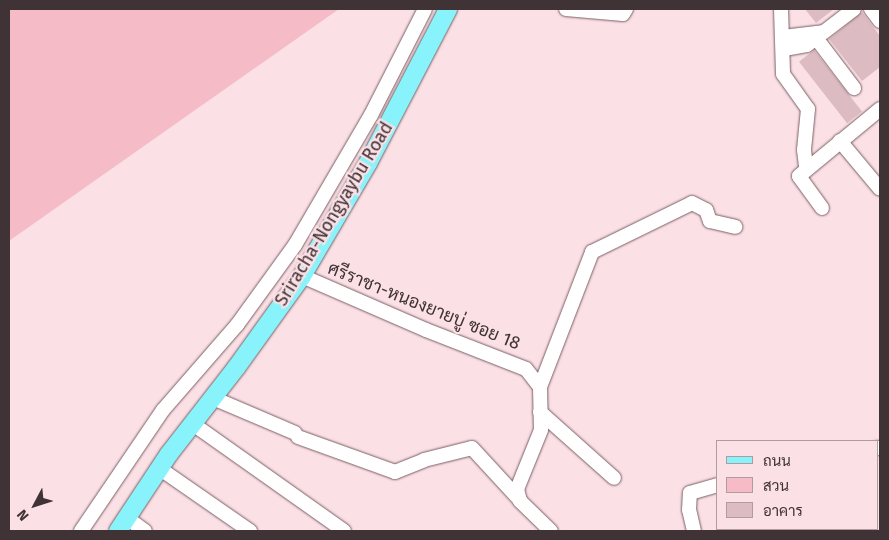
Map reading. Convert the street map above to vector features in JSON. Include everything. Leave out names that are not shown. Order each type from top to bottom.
[{"type":"main road","name":"Sriracha-Nongyaybu Road","points":[[122,524],[159,468],[302,276],[368,163],[448,9]]},
{"type":"street","points":[[82,531],[163,410],[237,325],[295,245],[371,115],[425,9]]},
{"type":"street","points":[[566,9],[623,14],[626,9]]},
{"type":"street","points":[[781,9],[784,43],[783,74],[808,109],[804,150],[806,167]]},
{"type":"street","points":[[784,43],[817,34],[854,9]]},
{"type":"street","points":[[871,9],[880,21]]},
{"type":"street","points":[[817,34],[854,88]]},
{"type":"street","points":[[822,208],[799,176],[806,167],[880,110]]},
{"type":"street","points":[[840,141],[880,189]]},
{"type":"street","points":[[520,501],[517,489],[541,430],[540,386],[592,252],[692,203],[706,210],[710,221],[735,227]]},
{"type":"street","name":"ศรีราชา-หนองยายบู่ ซอย 18","points":[[302,276],[426,330],[526,368],[540,386]]},
{"type":"street","points":[[213,398],[297,435],[395,472],[424,460],[472,448],[520,501],[551,531]]},
{"type":"street","points":[[540,412],[614,478]]},
{"type":"street","points":[[193,424],[344,531]]},
{"type":"street","points":[[159,468],[250,531]]},
{"type":"street","points":[[694,531],[689,510],[690,493],[716,486]]},
{"type":"street","points":[[122,524],[145,531]]},
{"type":"green space","points":[[9,9],[339,9],[9,241]]},
{"type":"building","points":[[805,9],[834,9],[816,23]]},
{"type":"building","points":[[862,12],[880,36],[880,67],[862,81],[829,39]]},
{"type":"building","points":[[814,50],[862,111],[847,123],[799,62]]}]
